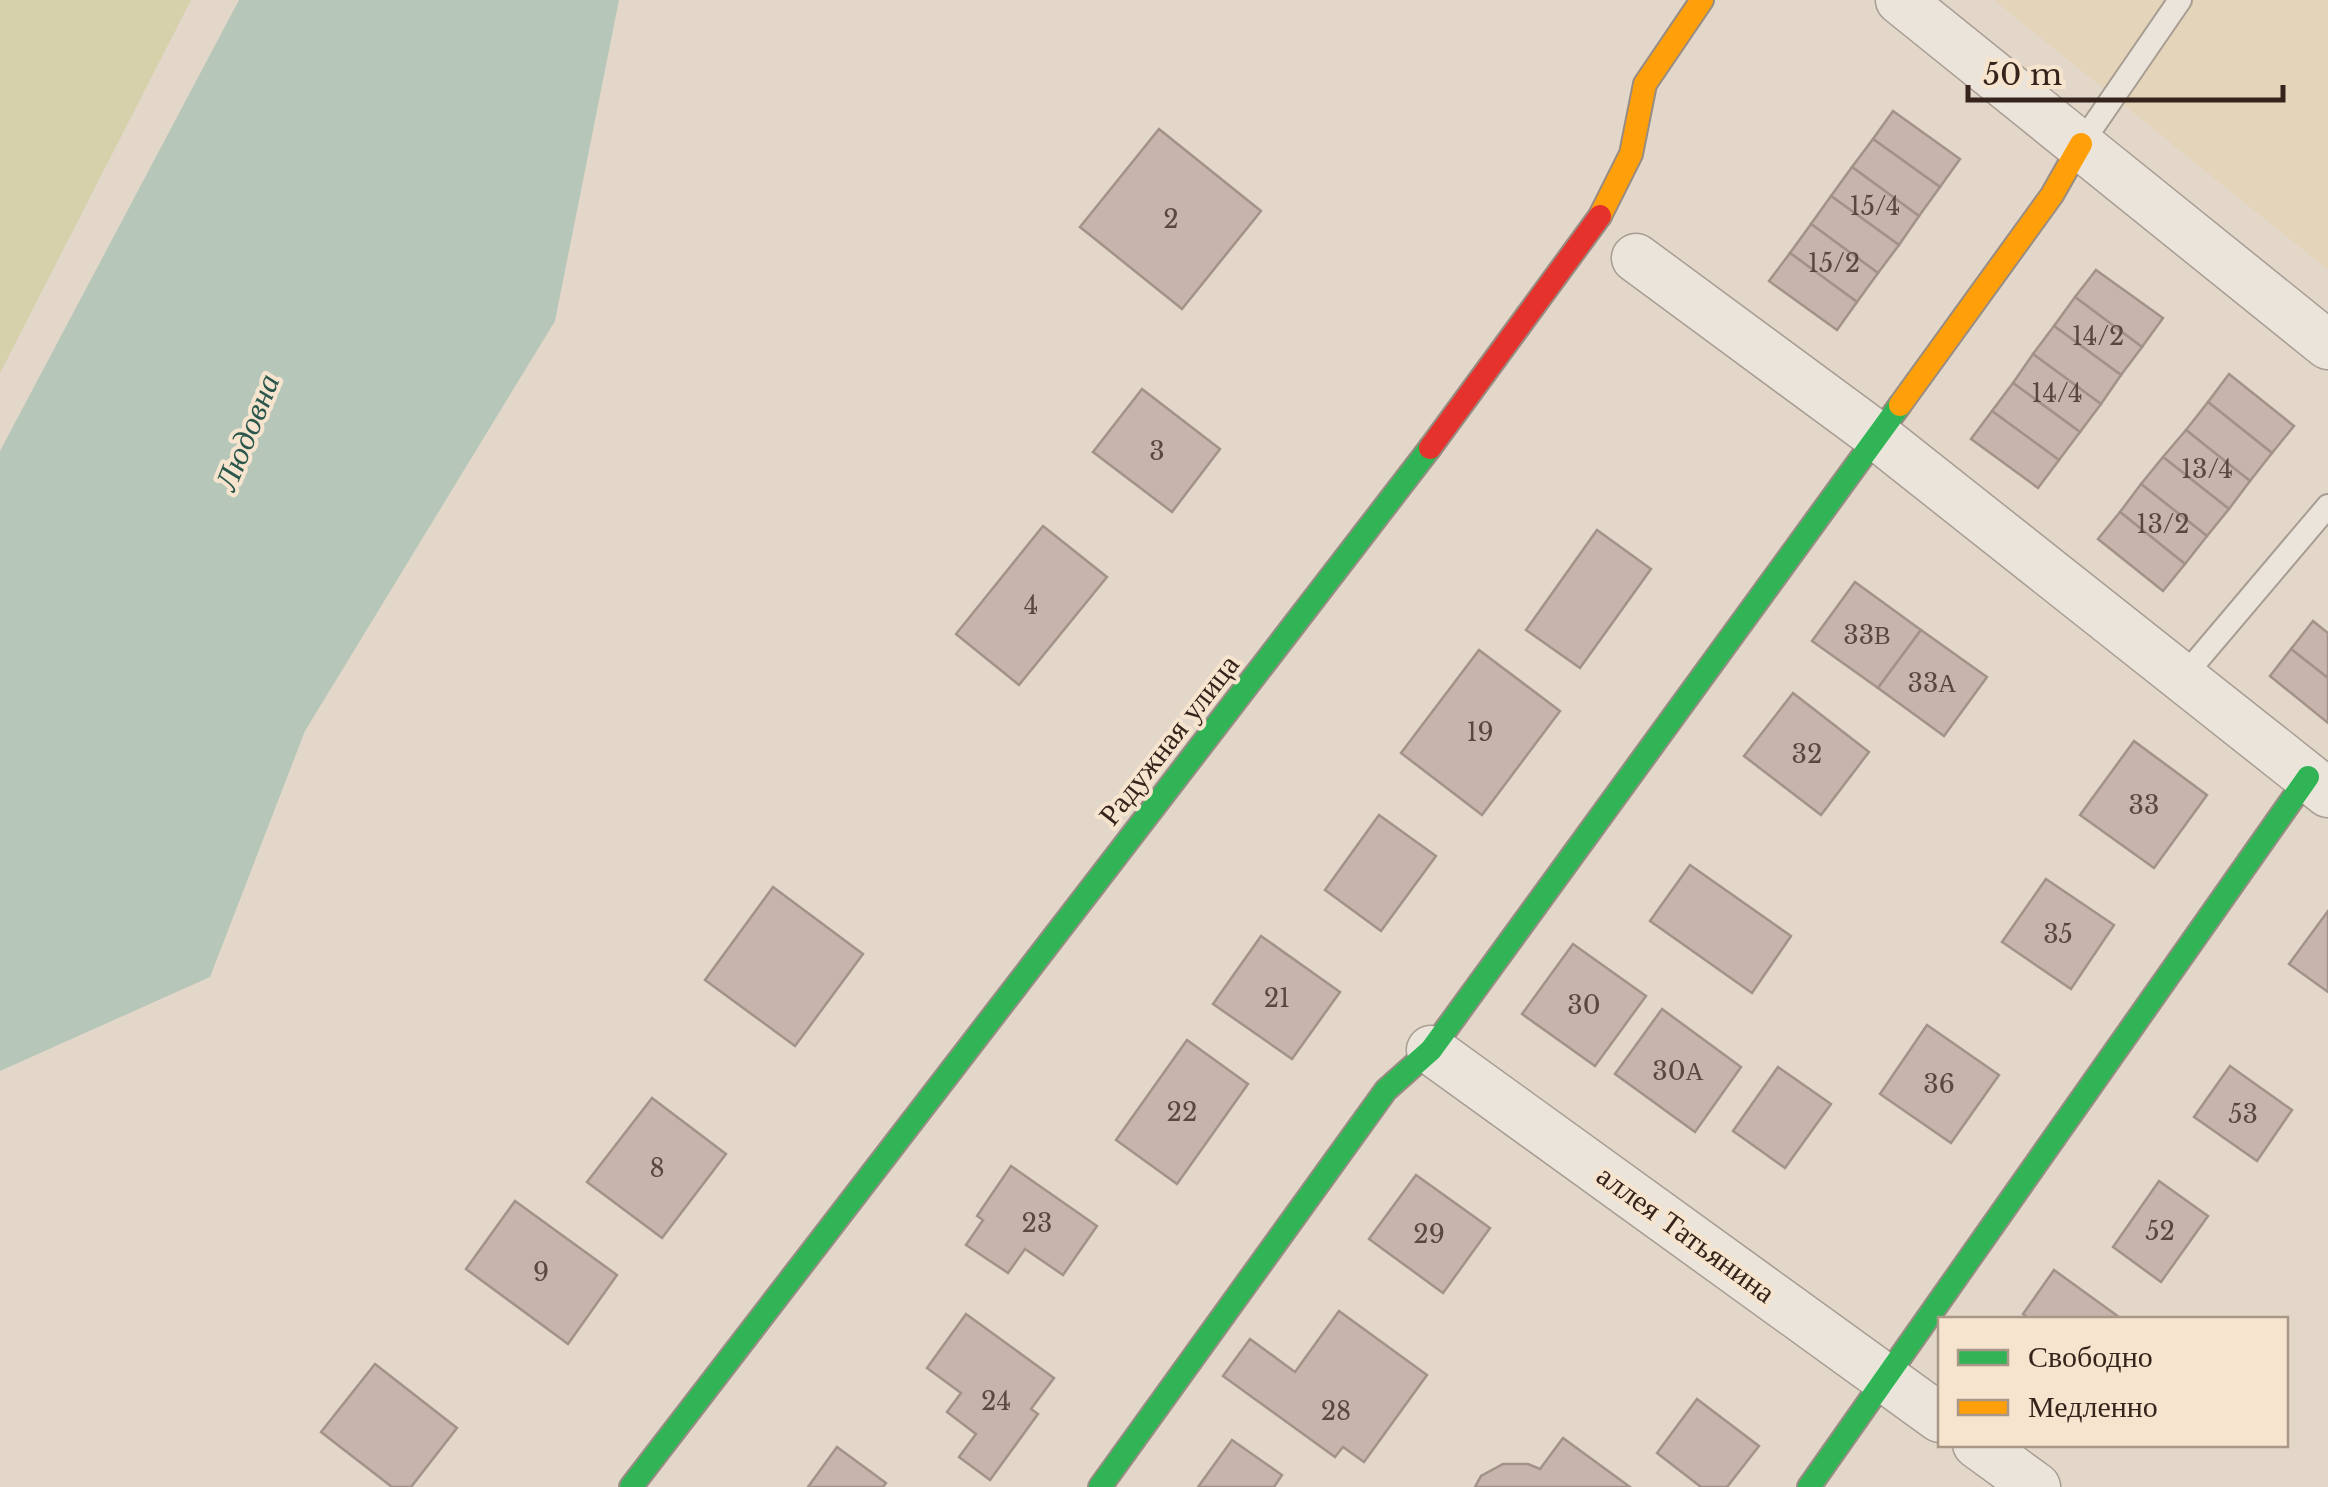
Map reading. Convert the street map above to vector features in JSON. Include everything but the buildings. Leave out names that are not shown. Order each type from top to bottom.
[{"type":"street","name":"Радужная улица","points":[[631,1487],[1364,537],[1600,217],[1631,154],[1646,84],[1702,0]]},
{"type":"street","points":[[1900,0],[2328,346]]},
{"type":"street","points":[[1100,1487],[1386,1090],[1431,1050],[2052,195],[2081,144]]},
{"type":"street","points":[[1636,258],[1876,435],[2318,785],[1809,1487]]},
{"type":"street","name":"аллея Татьянина","points":[[1431,1050],[1938,1417]]},
{"type":"street","points":[[1981,1447],[2036,1487]]},
{"type":"lane","points":[[2081,144],[2180,0]]},
{"type":"lane","points":[[2184,676],[2328,506]]},
{"type":"shaded area","points":[[0,0],[191,0],[0,373]]},
{"type":"shaded area","points":[[1994,0],[2328,0],[2328,270]]},
{"type":"water","name":"Людовна","points":[[239,0],[619,0],[555,321],[305,731],[210,977],[0,1071],[0,451]]},
{"type":"traffic: fast","points":[[1100,1487],[1386,1090],[1431,1050],[1900,405]]},
{"type":"traffic: fast","points":[[631,1487],[1430,448]]},
{"type":"traffic: fast","points":[[1809,1487],[2308,777]]},
{"type":"traffic: slow","points":[[1600,216],[1631,154],[1645,84],[1702,0]]},
{"type":"traffic: slow","points":[[1900,405],[2052,195],[2081,144]]},
{"type":"traffic: jam","points":[[1430,448],[1600,216]]}]
